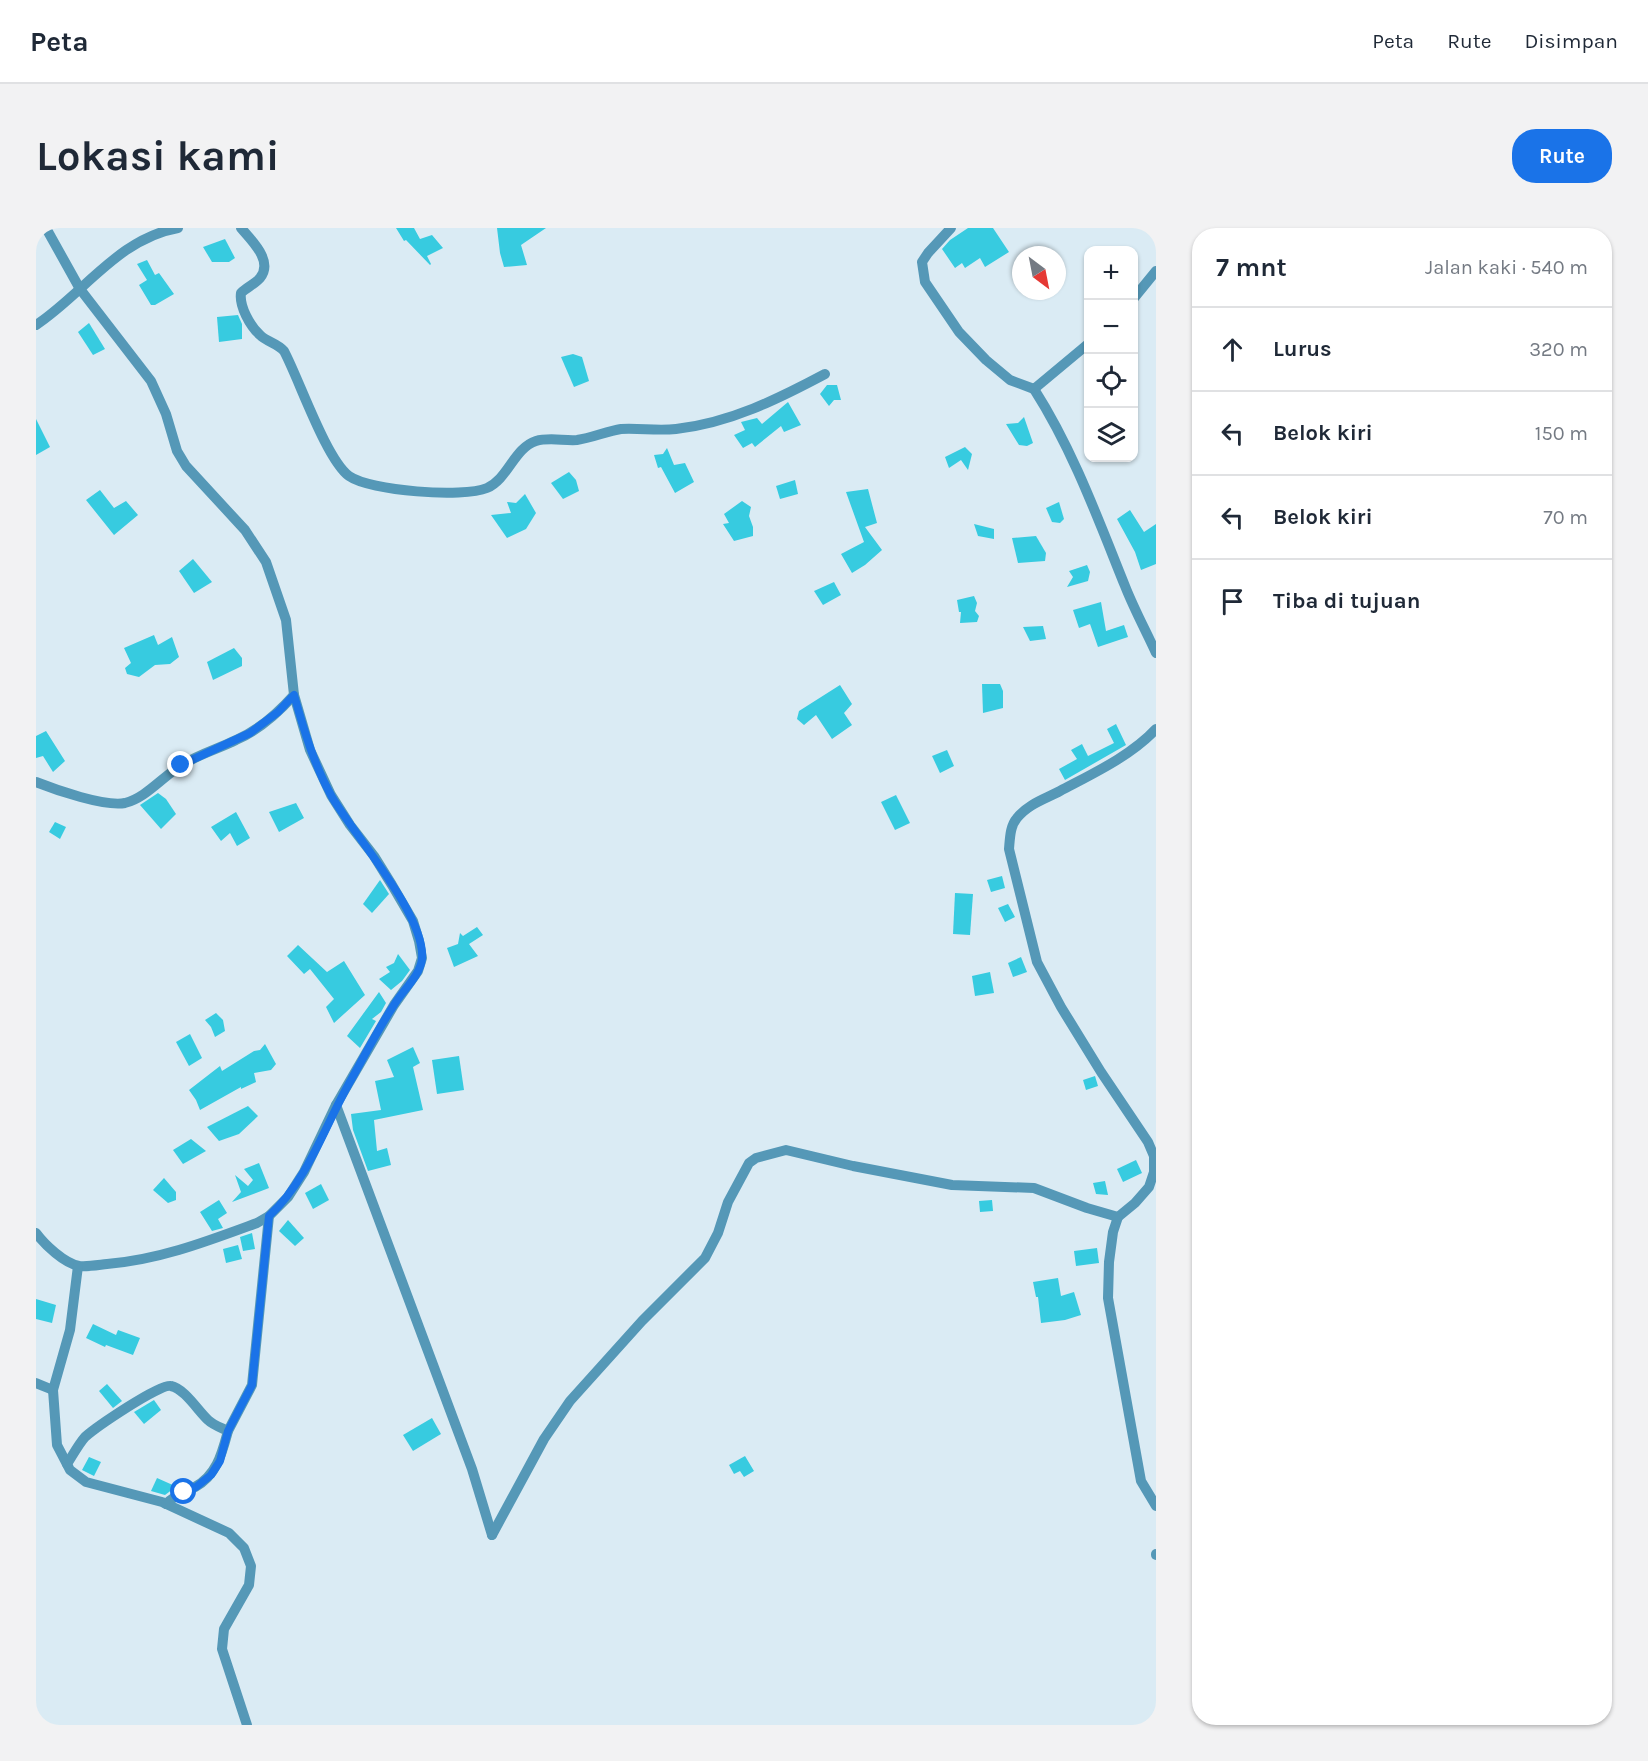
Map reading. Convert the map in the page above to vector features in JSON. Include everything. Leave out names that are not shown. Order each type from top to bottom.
[{"type":"street","points":[[36,1233],[53,1252],[78,1266],[135,1262],[248,1226],[269,1216],[288,1197],[304,1172],[336,1106],[394,1005],[418,971],[422,958],[419,940],[408,912],[374,856],[331,795],[310,750],[294,695],[286,620],[266,561],[245,530],[186,466],[177,451],[166,414],[151,381],[80,290],[46,228]]},
{"type":"street","points":[[36,325],[57,312],[143,238],[178,228]]},
{"type":"street","points":[[241,228],[258,249],[264,261],[264,269],[259,280],[241,292],[241,307],[260,336],[279,345],[284,351],[328,446],[340,466],[349,476],[360,482],[388,488],[440,493],[488,488],[526,446],[536,441],[577,440],[618,430],[666,430],[707,424],[778,399],[825,374]]},
{"type":"street","points":[[951,228],[922,262],[925,282],[958,332],[986,360],[1010,380],[1034,388],[1054,422],[1079,474],[1125,586],[1156,653]]},
{"type":"street","points":[[1138,293],[1156,270]]},
{"type":"street","points":[[1034,388],[1084,348]]},
{"type":"street","points":[[36,782],[110,804],[136,799],[181,765],[250,733],[278,712],[294,695]]},
{"type":"street","points":[[1156,729],[1142,744],[1026,808],[1015,820],[1009,849],[1037,962],[1061,1007],[1148,1142],[1154,1156],[1154,1172],[1149,1187],[1118,1217],[1113,1232],[1108,1298],[1142,1480],[1156,1506]]},
{"type":"street","points":[[336,1106],[472,1469],[492,1535],[544,1439],[570,1401],[642,1321],[705,1258],[718,1233],[728,1202],[749,1163],[756,1158],[786,1150],[952,1185],[1035,1188],[1118,1217]]},
{"type":"street","points":[[166,1504],[196,1487],[211,1475],[220,1461],[228,1431],[252,1385],[269,1216]]},
{"type":"street","points":[[78,1266],[70,1330],[53,1390],[57,1445],[70,1470],[86,1482],[166,1504],[229,1533],[244,1548],[251,1566],[249,1585],[224,1629],[222,1649],[247,1725]]},
{"type":"street","points":[[36,1383],[53,1390]]},
{"type":"street","points":[[67,1464],[84,1438],[94,1430],[165,1386],[178,1390],[209,1422],[228,1431]]},
{"type":"building","points":[[396,228],[414,228],[420,239],[432,235],[443,248],[427,256],[430,265],[406,240],[404,241]]},
{"type":"building","points":[[497,228],[546,228],[521,245],[527,265],[504,267]]},
{"type":"building","points":[[968,228],[993,228],[1009,252],[985,267],[980,258],[965,268],[962,263],[955,268],[942,249],[950,240]]},
{"type":"building","points":[[225,239],[235,258],[229,262],[212,262],[203,247]]},
{"type":"building","points":[[147,260],[155,275],[159,273],[174,294],[155,305],[151,305],[139,285],[147,280],[137,264]]},
{"type":"building","points":[[238,315],[242,324],[242,339],[219,342],[217,317]]},
{"type":"building","points":[[89,323],[105,349],[93,355],[78,332]]},
{"type":"building","points":[[573,354],[582,357],[589,381],[574,387],[561,357]]},
{"type":"building","points":[[827,385],[837,385],[841,400],[834,400],[829,406],[820,394]]},
{"type":"building","points":[[788,402],[801,425],[784,432],[781,426],[755,447],[752,443],[743,448],[734,435],[745,430],[741,422],[757,418],[762,424]]},
{"type":"building","points":[[1024,417],[1033,443],[1027,446],[1019,445],[1006,424],[1018,423]]},
{"type":"building","points":[[36,419],[50,447],[36,455]]},
{"type":"building","points":[[965,447],[972,454],[968,470],[961,460],[949,468],[945,457]]},
{"type":"building","points":[[667,448],[674,465],[685,463],[694,482],[675,493],[661,467],[658,468],[654,455],[663,454]]},
{"type":"building","points":[[569,472],[576,480],[579,491],[563,499],[551,483]]},
{"type":"building","points":[[795,480],[798,494],[780,499],[776,486]]},
{"type":"building","points":[[868,489],[877,523],[865,527],[882,550],[852,573],[841,554],[864,542],[846,492]]},
{"type":"building","points":[[100,490],[114,508],[126,501],[138,515],[114,535],[86,500]]},
{"type":"building","points":[[525,494],[536,513],[526,529],[507,538],[491,515],[511,513],[507,502],[516,503]]},
{"type":"building","points":[[742,501],[751,507],[749,516],[753,536],[734,541],[723,524],[729,523],[724,514]]},
{"type":"building","points":[[1059,502],[1064,519],[1060,523],[1052,522],[1046,508]]},
{"type":"building","points":[[1130,510],[1144,532],[1156,524],[1156,564],[1141,570],[1135,552],[1117,519]]},
{"type":"building","points":[[974,524],[994,529],[994,539],[978,536]]},
{"type":"building","points":[[1036,536],[1046,553],[1045,561],[1018,563],[1012,538]]},
{"type":"building","points":[[193,559],[212,582],[194,593],[179,571]]},
{"type":"building","points":[[1087,565],[1090,572],[1088,581],[1067,587],[1073,577],[1069,571]]},
{"type":"building","points":[[834,582],[841,595],[823,605],[814,591]]},
{"type":"building","points":[[974,596],[977,603],[975,611],[979,616],[977,622],[960,623],[961,612],[959,612],[957,600]]},
{"type":"building","points":[[1101,602],[1106,631],[1124,625],[1128,637],[1098,647],[1090,624],[1079,628],[1073,610]]},
{"type":"building","points":[[1043,626],[1046,639],[1030,641],[1023,627]]},
{"type":"building","points":[[154,635],[158,645],[172,637],[179,657],[170,664],[155,665],[139,677],[127,674],[125,668],[131,663],[124,648]]},
{"type":"building","points":[[234,648],[242,658],[242,666],[213,680],[207,662]]},
{"type":"building","points":[[982,684],[1000,684],[1003,691],[1003,708],[983,713]]},
{"type":"building","points":[[840,685],[852,704],[844,713],[852,725],[832,739],[816,715],[804,725],[797,719],[799,711]]},
{"type":"building","points":[[1116,724],[1126,745],[1065,780],[1059,769],[1077,759],[1071,750],[1082,744],[1088,756],[1114,743],[1107,729]]},
{"type":"building","points":[[46,731],[65,761],[53,772],[43,756],[36,758],[36,736]]},
{"type":"building","points":[[947,750],[954,766],[940,773],[932,756]]},
{"type":"building","points":[[158,793],[166,799],[176,814],[161,829],[140,805]]},
{"type":"building","points":[[896,795],[910,823],[895,830],[881,802]]},
{"type":"building","points":[[296,803],[304,818],[279,832],[269,812]]},
{"type":"building","points":[[236,812],[250,838],[237,846],[230,833],[221,841],[211,827]]},
{"type":"building","points":[[55,822],[66,827],[60,839],[49,832]]},
{"type":"building","points":[[1002,876],[1005,888],[991,892],[987,880]]},
{"type":"building","points":[[380,880],[389,894],[372,913],[363,904]]},
{"type":"building","points":[[955,893],[973,894],[970,935],[953,934]]},
{"type":"building","points":[[1008,904],[1015,917],[1005,922],[998,908]]},
{"type":"building","points":[[477,927],[483,935],[469,944],[478,956],[454,967],[447,948],[458,944],[460,933],[463,936]]},
{"type":"building","points":[[298,945],[327,972],[344,961],[365,995],[334,1023],[326,1007],[334,999],[310,969],[304,974],[287,956]]},
{"type":"building","points":[[398,954],[410,970],[391,990],[379,979],[390,972],[386,967],[394,963]]},
{"type":"building","points":[[1021,957],[1027,972],[1013,977],[1008,963]]},
{"type":"building","points":[[990,972],[994,993],[975,996],[972,976]]},
{"type":"building","points":[[379,992],[386,1003],[381,1012],[372,1019],[376,1021],[360,1048],[347,1036]]},
{"type":"building","points":[[216,1013],[223,1020],[225,1031],[215,1037],[205,1020]]},
{"type":"building","points":[[190,1034],[202,1058],[189,1066],[176,1042]]},
{"type":"building","points":[[265,1044],[276,1064],[271,1070],[254,1073],[256,1082],[241,1089],[241,1087],[200,1110],[189,1090],[220,1066],[222,1071],[254,1051],[260,1050]]},
{"type":"building","points":[[413,1047],[420,1063],[413,1067],[423,1110],[374,1120],[377,1151],[387,1148],[391,1165],[368,1171],[353,1130],[351,1114],[381,1110],[375,1081],[394,1077],[387,1060]]},
{"type":"building","points":[[459,1056],[464,1090],[437,1094],[432,1060]]},
{"type":"building","points":[[1095,1076],[1098,1086],[1086,1090],[1083,1080]]},
{"type":"building","points":[[248,1106],[258,1116],[239,1134],[219,1141],[207,1127]]},
{"type":"building","points":[[191,1139],[206,1151],[183,1164],[173,1150]]},
{"type":"building","points":[[1136,1160],[1142,1173],[1123,1182],[1117,1169]]},
{"type":"building","points":[[259,1163],[269,1188],[232,1202],[241,1192],[235,1175],[248,1186],[253,1180],[244,1169]]},
{"type":"building","points":[[164,1178],[176,1192],[176,1200],[168,1203],[153,1190]]},
{"type":"building","points":[[1105,1181],[1108,1195],[1096,1194],[1093,1183]]},
{"type":"building","points":[[321,1184],[329,1200],[313,1209],[305,1193]]},
{"type":"building","points":[[219,1200],[227,1213],[218,1219],[223,1228],[212,1231],[200,1212]]},
{"type":"building","points":[[992,1200],[993,1211],[980,1212],[979,1201]]},
{"type":"building","points":[[288,1220],[304,1238],[295,1246],[279,1231]]},
{"type":"building","points":[[252,1233],[255,1249],[243,1251],[240,1237]]},
{"type":"building","points":[[238,1245],[242,1259],[226,1263],[223,1249]]},
{"type":"building","points":[[1097,1248],[1099,1263],[1076,1266],[1074,1251]]},
{"type":"building","points":[[1058,1278],[1061,1296],[1074,1292],[1081,1315],[1041,1323],[1038,1297],[1036,1297],[1033,1282]]},
{"type":"building","points":[[36,1299],[56,1305],[52,1323],[36,1319]]},
{"type":"building","points":[[93,1324],[116,1335],[118,1330],[140,1338],[133,1355],[106,1345],[105,1347],[86,1338]]},
{"type":"building","points":[[107,1384],[122,1401],[113,1408],[99,1391]]},
{"type":"building","points":[[154,1400],[161,1410],[144,1424],[134,1412]]},
{"type":"building","points":[[432,1418],[441,1434],[413,1451],[403,1435]]},
{"type":"building","points":[[745,1456],[754,1471],[744,1477],[740,1471],[734,1474],[729,1465]]},
{"type":"building","points":[[89,1457],[101,1462],[94,1476],[82,1470]]},
{"type":"building","points":[[157,1478],[175,1486],[165,1495],[151,1491]]},
{"type":"route","points":[[181,765],[196,756],[250,733],[278,712],[294,695],[310,750],[331,795],[374,856],[413,921],[422,958],[418,971],[394,1005],[336,1106],[304,1172],[288,1197],[269,1216],[252,1385],[228,1431],[220,1461],[211,1475],[196,1487],[184,1492]]}]
